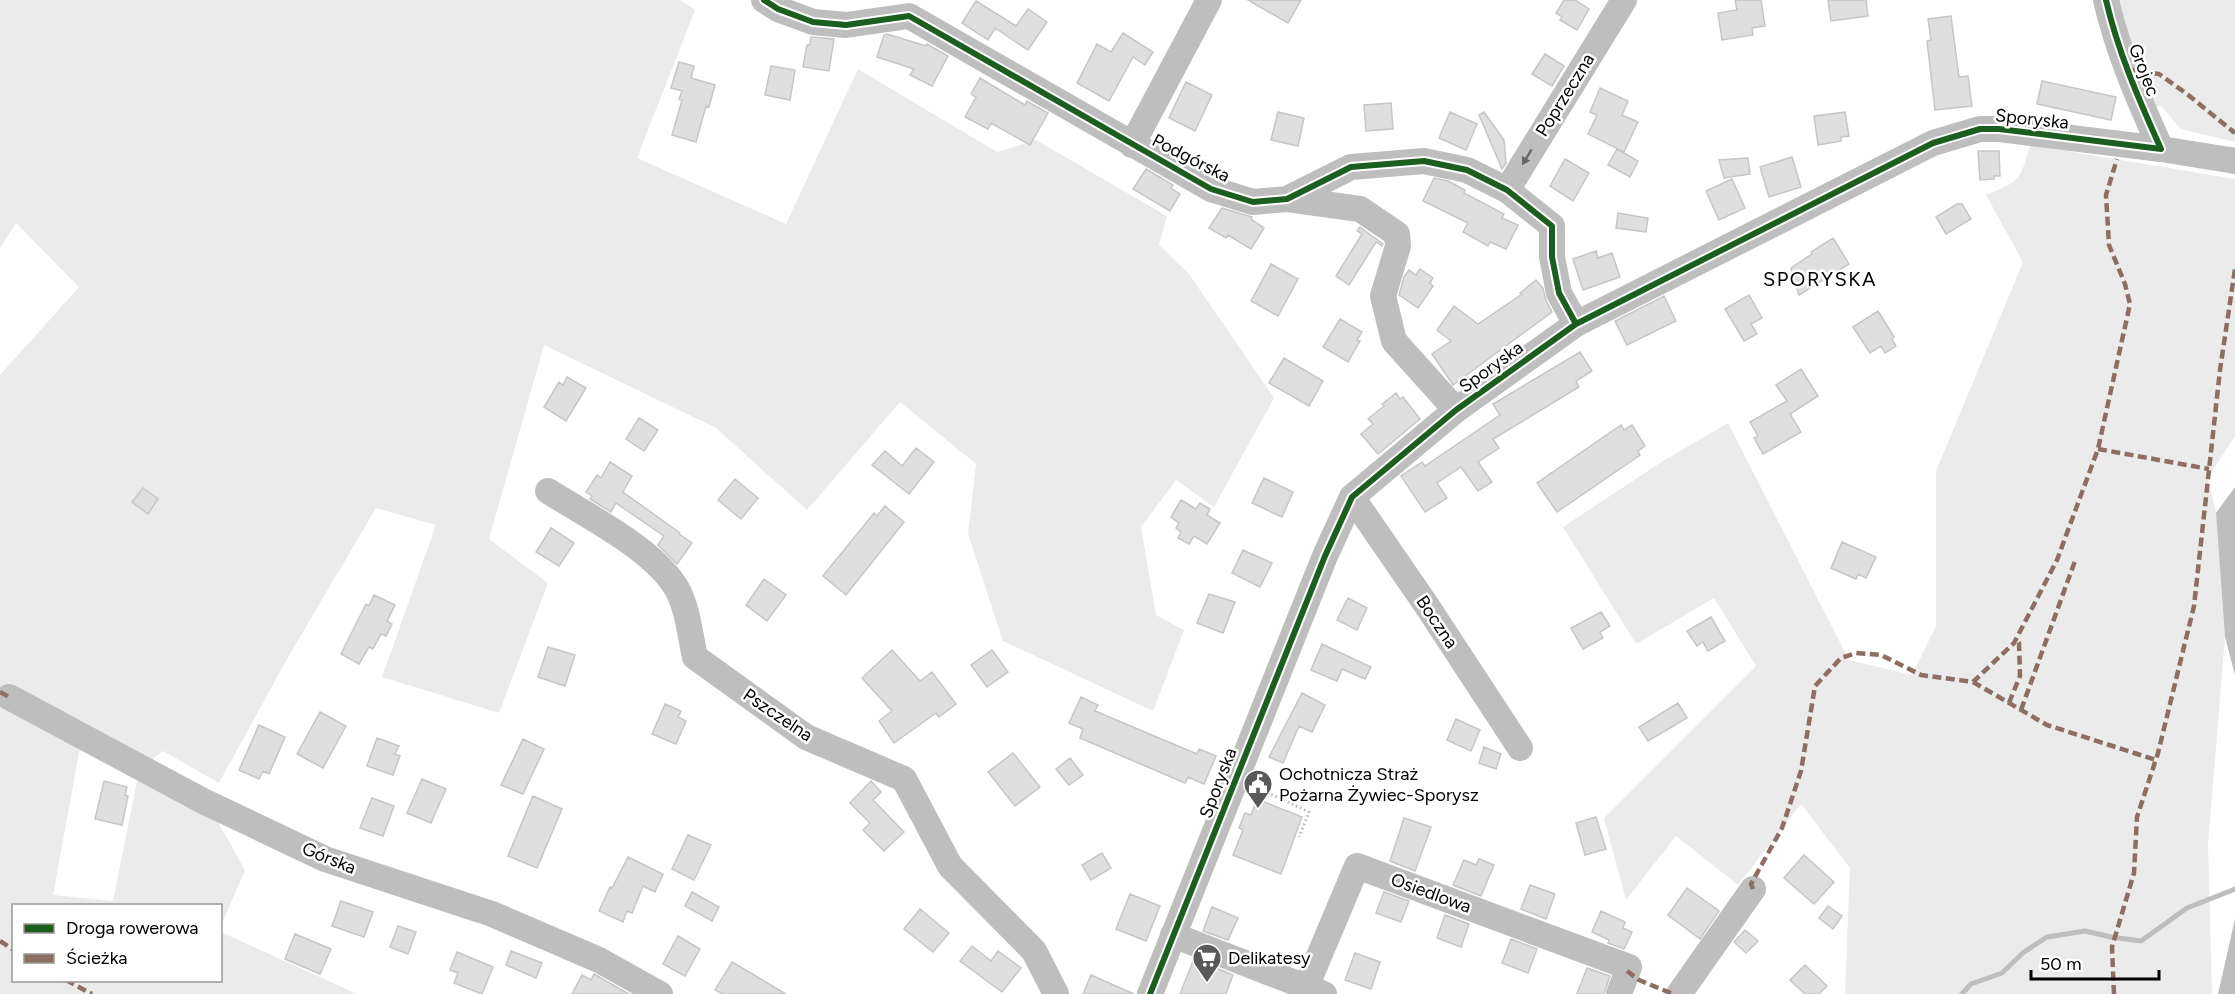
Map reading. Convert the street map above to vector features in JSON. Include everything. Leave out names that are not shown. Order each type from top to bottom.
[{"type":"street","name":"Podgórska","points":[[764,0],[778,9],[813,22],[846,26],[902,8],[1132,145],[1211,189],[1253,202],[1287,199],[1351,167],[1424,161],[1467,170],[1507,190],[1552,226],[1552,257],[1559,293],[1576,324]]},
{"type":"street","points":[[1132,145],[1209,0]]},
{"type":"street","name":"Poprzeczna","points":[[1507,190],[1624,0]]},
{"type":"street","name":"Grojec","points":[[2106,0],[2115,37],[2139,101],[2161,149]]},
{"type":"street","name":"Sporyska","points":[[1150,994],[1325,556],[1352,496],[1456,410],[1576,324],[1942,140],[1980,129],[1999,129],[2161,149],[2228,160]]},
{"type":"street","points":[[1287,199],[1360,210],[1397,234],[1398,246],[1383,296],[1394,341],[1456,410]]},
{"type":"street","name":"Pszczelna","points":[[548,491],[634,546],[670,578],[683,603],[694,657],[806,737],[904,779],[950,866],[1034,951],[1056,994]]},
{"type":"street","name":"Boczna","points":[[1352,496],[1520,748]]},
{"type":"street","name":"Górska","points":[[9,697],[204,801],[325,859],[492,914],[599,960],[660,994]]},
{"type":"street","name":"Osiedlowa","points":[[1173,935],[1315,990],[1357,866],[1629,967],[1619,994]]},
{"type":"street","points":[[1679,994],[1753,889]]},
{"type":"path","points":[[1248,785],[1309,812],[1302,823],[1299,837]]},
{"type":"shaded area","points":[[0,0],[680,0],[695,10],[637,158],[786,224],[858,69],[997,152],[1036,140],[1167,216],[1159,245],[1189,274],[1274,398],[1214,507],[1176,480],[1141,527],[1156,615],[1184,630],[1153,711],[1003,641],[968,534],[976,464],[900,402],[807,510],[716,428],[544,345],[489,539],[548,583],[499,713],[382,677],[436,525],[376,508],[287,659],[219,783],[163,751],[139,770],[81,742],[53,895],[113,901],[137,781],[197,808],[218,822],[245,870],[222,924],[222,904],[12,904],[12,982],[222,982],[222,932],[357,994],[0,994],[0,375],[79,287],[16,223],[0,248]]},
{"type":"shaded area","points":[[2107,0],[2235,0],[2235,142],[2181,129],[2162,107],[2139,101]]},
{"type":"shaded area","points":[[2030,145],[2235,179],[2235,436],[2208,478],[2216,513],[2225,637],[2208,844],[2212,994],[1845,994],[1850,868],[1801,804],[1738,885],[1676,836],[1626,900],[1604,818],[1756,666],[1714,598],[1636,644],[1563,527],[1663,461],[1728,423],[1849,660],[1912,675],[1936,626],[1936,471],[2023,262],[1986,195],[2012,183],[2017,178],[2024,166]]},
{"type":"shaded area","points":[[2235,487],[2235,675],[2225,637],[2216,513]]},
{"type":"shaded area","points":[[2235,919],[2235,994],[2218,994]]},
{"type":"building","points":[[1248,0],[1301,0],[1288,23]]},
{"type":"building","points":[[1564,0],[1575,0],[1589,9],[1577,30],[1560,20],[1562,17],[1556,13]]},
{"type":"building","points":[[1735,0],[1761,0],[1765,26],[1752,28],[1753,35],[1722,40],[1718,13],[1737,10]]},
{"type":"building","points":[[1828,0],[1866,0],[1868,16],[1831,21]]},
{"type":"building","points":[[976,1],[1016,26],[1028,9],[1047,22],[1028,50],[995,28],[988,40],[962,23]]},
{"type":"building","points":[[1951,16],[1959,77],[1968,76],[1972,106],[1935,110],[1927,41],[1931,40],[1928,19]]},
{"type":"building","points":[[1123,33],[1153,52],[1145,65],[1133,57],[1109,101],[1077,83],[1097,44],[1111,52]]},
{"type":"building","points":[[884,35],[926,46],[927,44],[948,56],[932,86],[910,75],[914,69],[877,57]]},
{"type":"building","points":[[811,37],[834,39],[829,71],[803,67],[807,45],[810,45]]},
{"type":"building","points":[[1545,54],[1564,66],[1552,86],[1532,74]]},
{"type":"building","points":[[679,62],[694,66],[691,78],[715,85],[709,107],[706,106],[696,142],[672,135],[682,100],[679,99],[682,91],[671,88]]},
{"type":"building","points":[[771,66],[795,70],[790,100],[765,95]]},
{"type":"building","points":[[980,78],[1025,105],[1027,101],[1048,113],[1030,145],[991,123],[988,129],[965,117],[976,97],[971,94]]},
{"type":"building","points":[[2042,81],[2116,97],[2111,120],[2037,104]]},
{"type":"building","points":[[1186,82],[1212,95],[1195,131],[1169,118]]},
{"type":"building","points":[[1600,88],[1628,101],[1622,115],[1638,122],[1624,152],[1588,134],[1597,115],[1590,112]]},
{"type":"building","points":[[1391,103],[1393,129],[1366,131],[1364,105]]},
{"type":"building","points":[[1278,112],[1304,118],[1298,146],[1271,140]]},
{"type":"building","points":[[1450,112],[1477,124],[1466,150],[1439,138]]},
{"type":"building","points":[[1484,112],[1504,140],[1506,163],[1502,169],[1479,115]]},
{"type":"building","points":[[1845,112],[1849,136],[1841,137],[1841,141],[1818,145],[1814,116]]},
{"type":"building","points":[[1617,149],[1638,161],[1630,177],[1608,165]]},
{"type":"building","points":[[1978,151],[1999,151],[2000,176],[1980,180]]},
{"type":"building","points":[[1792,157],[1801,187],[1769,197],[1760,167]]},
{"type":"building","points":[[1748,158],[1750,174],[1724,178],[1719,160]]},
{"type":"building","points":[[1565,159],[1589,173],[1573,201],[1550,186]]},
{"type":"building","points":[[1146,169],[1173,185],[1171,188],[1180,194],[1170,211],[1133,189]]},
{"type":"building","points":[[1434,178],[1448,181],[1465,190],[1464,193],[1504,214],[1502,218],[1518,225],[1506,249],[1490,242],[1488,246],[1463,232],[1468,223],[1423,201]]},
{"type":"building","points":[[1732,179],[1745,208],[1719,220],[1706,191]]},
{"type":"building","points":[[1957,204],[1962,204],[1971,219],[1946,234],[1936,217]]},
{"type":"building","points":[[1222,208],[1252,217],[1251,219],[1264,228],[1251,249],[1228,235],[1226,238],[1209,228]]},
{"type":"building","points":[[1618,213],[1648,218],[1646,232],[1616,228]]},
{"type":"building","points":[[1360,227],[1383,244],[1382,246],[1376,242],[1349,285],[1336,276],[1362,234],[1357,231]]},
{"type":"building","points":[[1833,238],[1849,264],[1799,295],[1791,268]]},
{"type":"building","points":[[1596,251],[1598,258],[1612,253],[1620,277],[1583,290],[1573,259]]},
{"type":"building","points":[[1271,264],[1298,279],[1278,316],[1251,301]]},
{"type":"building","points":[[1420,269],[1433,278],[1430,283],[1433,286],[1418,308],[1399,295],[1404,277],[1409,270],[1416,275]]},
{"type":"building","points":[[1536,280],[1543,288],[1552,312],[1453,385],[1432,354],[1451,341],[1437,330],[1454,306],[1478,324],[1522,294],[1520,293]]},
{"type":"building","points":[[1749,295],[1762,318],[1751,324],[1757,334],[1744,341],[1725,309]]},
{"type":"building","points":[[1664,296],[1676,321],[1627,345],[1615,321]]},
{"type":"building","points":[[1878,311],[1894,337],[1892,339],[1896,346],[1885,353],[1881,346],[1870,353],[1853,327]]},
{"type":"building","points":[[1340,319],[1362,332],[1357,340],[1360,341],[1348,362],[1323,347]]},
{"type":"building","points":[[1580,352],[1592,371],[1576,381],[1579,387],[1493,439],[1499,448],[1478,462],[1492,482],[1478,491],[1461,467],[1437,483],[1447,498],[1425,512],[1401,476],[1422,462],[1425,466],[1500,415],[1493,404]]},
{"type":"building","points":[[1284,358],[1323,381],[1309,406],[1269,383]]},
{"type":"building","points":[[1801,369],[1818,396],[1790,414],[1801,432],[1763,454],[1754,438],[1758,436],[1750,422],[1787,401],[1776,385]]},
{"type":"building","points":[[567,377],[586,388],[566,421],[544,407],[559,382],[563,385]]},
{"type":"building","points":[[1396,393],[1400,399],[1403,397],[1420,419],[1378,454],[1361,434],[1373,424],[1368,419]]},
{"type":"building","points":[[639,418],[658,430],[644,451],[626,439]]},
{"type":"building","points":[[1621,425],[1624,430],[1632,425],[1645,446],[1638,451],[1640,455],[1557,512],[1537,483]]},
{"type":"building","points":[[916,448],[934,462],[909,494],[872,465],[885,451],[902,466]]},
{"type":"building","points":[[610,462],[632,476],[623,492],[692,543],[677,564],[658,545],[664,536],[616,503],[611,512],[590,499],[592,496],[586,492],[597,475],[601,478]]},
{"type":"building","points":[[1264,478],[1293,492],[1282,517],[1252,503]]},
{"type":"building","points":[[735,479],[758,498],[741,519],[718,500]]},
{"type":"building","points":[[143,488],[158,499],[148,514],[132,502]]},
{"type":"building","points":[[1181,500],[1196,509],[1200,503],[1210,509],[1207,515],[1220,523],[1207,544],[1194,536],[1189,544],[1178,538],[1181,532],[1176,528],[1179,523],[1171,517]]},
{"type":"building","points":[[885,506],[904,522],[846,595],[823,576],[874,513],[877,516]]},
{"type":"building","points":[[551,528],[574,543],[559,566],[536,552]]},
{"type":"building","points":[[1842,542],[1876,557],[1866,578],[1858,574],[1856,579],[1831,568]]},
{"type":"building","points":[[1243,550],[1272,563],[1260,587],[1232,573]]},
{"type":"building","points":[[764,579],[786,595],[767,621],[746,605]]},
{"type":"building","points":[[1209,594],[1235,602],[1223,633],[1197,623]]},
{"type":"building","points":[[374,595],[395,605],[387,621],[392,624],[386,636],[381,634],[373,649],[369,647],[359,664],[341,654],[366,604],[369,606]]},
{"type":"building","points":[[1348,598],[1367,608],[1357,630],[1337,620]]},
{"type":"building","points":[[1601,612],[1610,626],[1600,632],[1603,638],[1583,649],[1571,628]]},
{"type":"building","points":[[1711,617],[1725,641],[1708,651],[1703,642],[1697,646],[1687,631]]},
{"type":"building","points":[[1322,644],[1371,667],[1365,679],[1342,669],[1337,681],[1311,670]]},
{"type":"building","points":[[548,647],[575,655],[565,686],[538,677]]},
{"type":"building","points":[[892,650],[920,681],[932,672],[956,704],[939,717],[936,713],[894,743],[879,721],[892,711],[862,678]]},
{"type":"building","points":[[992,650],[1008,672],[987,687],[971,665]]},
{"type":"building","points":[[1302,693],[1325,705],[1312,732],[1299,726],[1283,763],[1269,757]]},
{"type":"building","points":[[1081,697],[1098,705],[1095,711],[1197,754],[1199,749],[1216,756],[1204,784],[1188,777],[1185,783],[1080,738],[1083,729],[1069,723]]},
{"type":"building","points":[[1678,703],[1687,718],[1648,741],[1639,727]]},
{"type":"building","points":[[665,704],[681,711],[678,717],[686,721],[676,744],[652,734]]},
{"type":"building","points":[[320,712],[346,726],[323,768],[297,754]]},
{"type":"building","points":[[1456,719],[1480,730],[1471,751],[1447,740]]},
{"type":"building","points":[[259,725],[285,737],[269,774],[263,771],[259,779],[239,770]]},
{"type":"building","points":[[377,738],[399,746],[395,754],[400,756],[393,775],[367,766]]},
{"type":"building","points":[[523,739],[544,749],[523,794],[501,785]]},
{"type":"building","points":[[1484,747],[1501,754],[1496,769],[1479,763]]},
{"type":"building","points":[[1013,753],[1040,787],[1015,806],[988,772]]},
{"type":"building","points":[[1070,758],[1083,775],[1069,785],[1056,769]]},
{"type":"building","points":[[422,779],[446,789],[431,823],[407,813]]},
{"type":"building","points":[[104,781],[127,787],[125,795],[128,796],[122,825],[95,819]]},
{"type":"building","points":[[871,781],[881,792],[873,800],[904,832],[884,851],[863,830],[870,823],[850,803]]},
{"type":"building","points":[[533,796],[562,809],[537,868],[508,856]]},
{"type":"building","points":[[372,798],[394,806],[383,836],[360,828]]},
{"type":"building","points":[[1257,799],[1302,817],[1281,874],[1233,855],[1243,830],[1239,828],[1245,813],[1251,815]]},
{"type":"building","points":[[1596,817],[1606,849],[1585,855],[1576,823]]},
{"type":"building","points":[[1404,818],[1431,827],[1415,871],[1390,861]]},
{"type":"building","points":[[688,835],[711,845],[694,880],[672,869]]},
{"type":"building","points":[[1102,853],[1111,868],[1091,880],[1082,865]]},
{"type":"building","points":[[1804,855],[1834,882],[1814,904],[1784,878]]},
{"type":"building","points":[[628,857],[663,874],[655,892],[643,886],[632,913],[627,911],[623,922],[599,911]]},
{"type":"building","points":[[1479,859],[1494,865],[1481,896],[1453,885],[1464,860],[1476,865]]},
{"type":"building","points":[[1530,885],[1555,894],[1546,919],[1521,909]]},
{"type":"building","points":[[1687,888],[1719,911],[1700,939],[1668,915]]},
{"type":"building","points":[[692,892],[719,907],[712,921],[685,906]]},
{"type":"building","points":[[1384,892],[1409,901],[1401,922],[1376,913]]},
{"type":"building","points":[[1130,894],[1160,906],[1146,941],[1116,929]]},
{"type":"building","points":[[341,901],[373,912],[364,937],[332,926]]},
{"type":"building","points":[[1828,906],[1842,916],[1833,929],[1819,918]]},
{"type":"building","points":[[1212,907],[1238,918],[1228,940],[1203,931]]},
{"type":"building","points":[[920,909],[949,933],[933,952],[904,929]]},
{"type":"building","points":[[1601,911],[1625,922],[1623,928],[1632,932],[1624,949],[1608,943],[1609,940],[1592,932]]},
{"type":"building","points":[[1445,915],[1469,924],[1461,947],[1437,938]]},
{"type":"building","points":[[398,926],[416,932],[408,954],[390,947]]},
{"type":"building","points":[[1745,930],[1758,941],[1746,953],[1734,942]]},
{"type":"building","points":[[295,934],[331,949],[320,974],[285,959]]},
{"type":"building","points":[[678,936],[700,949],[685,976],[663,964]]},
{"type":"building","points":[[1511,939],[1537,949],[1528,973],[1502,963]]},
{"type":"building","points":[[972,946],[991,961],[998,951],[1021,968],[1002,992],[960,961]]},
{"type":"building","points":[[511,951],[542,963],[536,978],[506,965]]},
{"type":"building","points":[[457,952],[493,967],[482,994],[454,983],[458,973],[450,970]]},
{"type":"building","points":[[1355,953],[1380,962],[1371,989],[1345,980]]},
{"type":"building","name":"Delikatesy","points":[[1194,959],[1233,975],[1226,994],[1180,994]]},
{"type":"building","points":[[732,962],[786,994],[723,994],[715,990]]},
{"type":"building","points":[[1805,965],[1827,986],[1819,994],[1805,994],[1790,980]]},
{"type":"building","points":[[1587,968],[1610,976],[1604,994],[1577,994]]},
{"type":"building","points":[[594,974],[629,994],[572,994],[582,975],[591,980]]},
{"type":"building","points":[[1091,975],[1134,994],[1083,994]]},
{"type":"waterway","points":[[1962,994],[1971,984],[2002,973],[2024,952],[2047,937],[2085,931],[2141,941],[2187,908],[2235,889]]},
{"type":"marked path","points":[[2127,69],[2159,74],[2235,133]]},
{"type":"marked path","points":[[1753,889],[1751,884],[1782,828],[1801,771],[1815,686],[1841,658],[1856,653],[1881,655],[1921,675],[1973,682],[2014,643],[2057,560],[2098,449],[2130,304],[2125,284],[2109,245],[2106,195],[2117,159]]},
{"type":"marked path","points":[[2114,994],[2112,947],[2134,873],[2137,817],[2158,753],[2194,606],[2220,370],[2235,269]]},
{"type":"marked path","points":[[2098,449],[2209,469]]},
{"type":"marked path","points":[[2021,710],[2075,561]]},
{"type":"marked path","points":[[2009,703],[2020,676],[2019,643],[2016,639]]},
{"type":"marked path","points":[[1973,682],[2047,725],[2156,760]]},
{"type":"marked path","points":[[0,692],[9,697]]},
{"type":"marked path","points":[[0,941],[12,949]]},
{"type":"marked path","points":[[1627,971],[1639,980],[1673,994]]},
{"type":"marked path","points":[[70,982],[92,994]]},
{"type":"cycle path","points":[[764,0],[778,9],[813,22],[846,25],[909,16],[1211,189],[1253,202],[1287,199],[1351,167],[1424,161],[1467,170],[1507,190],[1552,226],[1552,257],[1559,293],[1576,324]]},
{"type":"cycle path","points":[[2106,0],[2123,57],[2161,149]]},
{"type":"cycle path","points":[[1150,994],[1325,556],[1352,497],[1456,410],[1576,324],[1933,143],[1980,129],[1999,129],[2161,149]]},
{"type":"place","name":"Ochotnicza Straż Pożarna Żywiec-Sporysz","points":[[1258,810]]},
{"type":"place","name":"Delikatesy","points":[[1207,984]]},
{"type":"district","name":"SPORYSKA","points":[[1820,279]]}]
